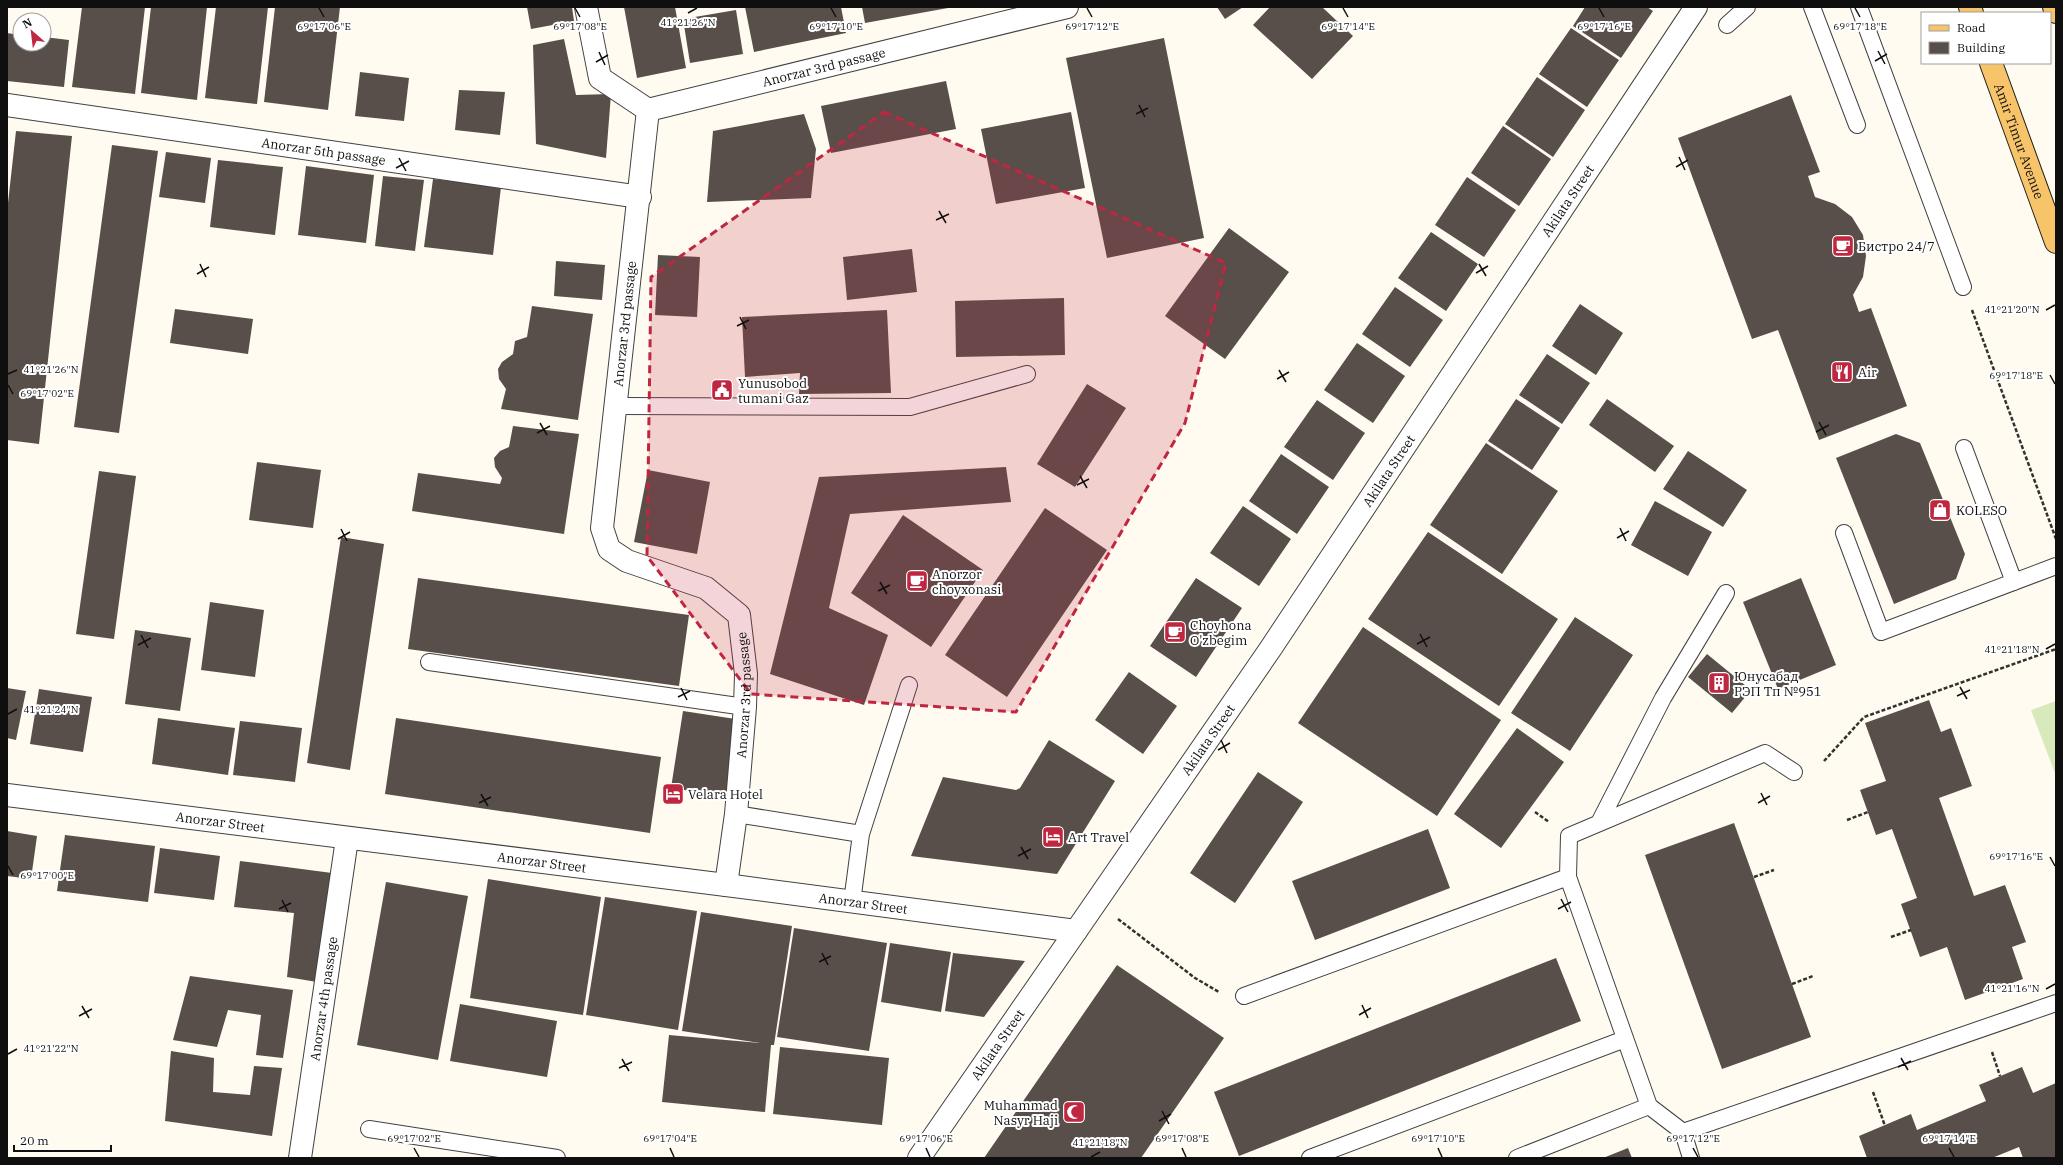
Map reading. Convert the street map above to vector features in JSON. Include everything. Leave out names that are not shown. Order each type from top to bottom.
[{"type":"main road","points":[[2054,7],[2056,12]]},
{"type":"main road","name":"Amir Timur Avenue","points":[[1991,64],[2056,242]]},
{"type":"street","points":[[586,7],[600,78],[648,110]]},
{"type":"street","name":"Anorzar 3rd passage","points":[[726,885],[736,814],[745,707],[746,674],[739,615],[706,588],[627,561],[610,549],[602,528],[640,197],[648,110],[1067,7]]},
{"type":"street","name":"Аkilata Street","points":[[1076,931],[1097,903],[1271,648],[1696,7]]},
{"type":"street","name":"Anorzar 5th passage","points":[[7,105],[640,197]]},
{"type":"street","name":"Anorzar Street","points":[[7,795],[347,839],[726,885],[1076,931]]},
{"type":"street","name":"Anorzar 4th passage","points":[[300,1158],[347,839]]},
{"type":"street","name":"Akilata Street","points":[[919,1158],[1076,931]]},
{"type":"lane","points":[[1727,25],[1747,7]]},
{"type":"lane","points":[[1812,7],[1857,125]]},
{"type":"lane","points":[[1860,7],[1963,287]]},
{"type":"lane","points":[[617,406],[910,407],[1027,374]]},
{"type":"lane","points":[[1964,448],[2014,582]]},
{"type":"lane","points":[[1844,533],[1881,632],[2056,566]]},
{"type":"lane","points":[[1599,823],[1663,698],[1726,593]]},
{"type":"lane","points":[[430,662],[745,707]]},
{"type":"lane","points":[[852,902],[861,834],[909,685]]},
{"type":"lane","points":[[1691,1158],[1683,1132],[1649,1106],[1568,877],[1569,836],[1764,753],[1794,772]]},
{"type":"lane","points":[[736,814],[861,834]]},
{"type":"lane","points":[[1244,996],[1568,877]]},
{"type":"lane","points":[[1683,1132],[2056,1003]]},
{"type":"lane","points":[[1310,1158],[1625,1039]]},
{"type":"lane","points":[[1517,1158],[1649,1106]]},
{"type":"lane","points":[[369,1129],[557,1158]]},
{"type":"path","points":[[1963,287],[2056,539]]},
{"type":"path","points":[[1824,761],[1864,717],[2056,649]]},
{"type":"path","points":[[1847,820],[1868,812]]},
{"type":"path","points":[[1754,877],[1774,870]]},
{"type":"path","points":[[1097,903],[1195,978],[1221,993]]},
{"type":"path","points":[[1891,937],[1911,930]]},
{"type":"path","points":[[1792,984],[1813,976]]},
{"type":"path","points":[[1866,1069],[1885,1126]]},
{"type":"highlighted area","points":[[884,112],[1226,263],[1185,423],[1016,712],[751,694],[647,556],[651,277]]},
{"type":"green space","points":[[2056,701],[2056,776],[2031,710]]},
{"type":"building","points":[[82,7],[145,7],[135,94],[72,87]]},
{"type":"building","points":[[151,7],[207,7],[197,100],[141,93]]},
{"type":"building","points":[[216,7],[268,7],[257,104],[205,98]]},
{"type":"building","points":[[275,7],[340,7],[328,110],[264,102]]},
{"type":"building","points":[[527,7],[572,7],[574,21],[531,29]]},
{"type":"building","points":[[624,7],[675,7],[686,68],[637,78]]},
{"type":"building","points":[[745,7],[841,7],[846,33],[754,52]]},
{"type":"building","points":[[862,7],[948,7],[948,8],[865,23]]},
{"type":"building","points":[[1217,7],[1243,7],[1225,19]]},
{"type":"building","points":[[1270,7],[1322,7],[1353,36],[1312,79],[1253,25]]},
{"type":"building","points":[[1585,7],[1647,7],[1653,11],[1621,58],[1573,26]]},
{"type":"building","points":[[736,10],[743,54],[690,63],[683,19]]},
{"type":"building","points":[[1571,28],[1619,60],[1587,107],[1539,74]]},
{"type":"building","points":[[7,33],[12,34],[12,52],[52,52],[52,38],[69,40],[64,87],[7,81]]},
{"type":"building","points":[[1164,38],[1204,238],[1107,258],[1066,58]]},
{"type":"building","points":[[564,39],[576,95],[611,94],[606,158],[536,144],[533,45]]},
{"type":"building","points":[[360,72],[409,78],[404,121],[355,116]]},
{"type":"building","points":[[1537,77],[1585,110],[1553,157],[1505,124]]},
{"type":"building","points":[[946,81],[956,129],[831,153],[821,106]]},
{"type":"building","points":[[459,90],[505,92],[500,135],[455,130]]},
{"type":"building","points":[[1791,95],[1820,172],[1808,176],[1815,197],[1835,204],[1852,217],[1863,235],[1866,256],[1863,277],[1853,295],[1859,312],[1871,308],[1907,406],[1819,440],[1778,330],[1752,339],[1678,138]]},
{"type":"building","points":[[1071,112],[1085,188],[996,204],[981,129]]},
{"type":"building","points":[[804,114],[816,149],[811,198],[707,202],[713,131]]},
{"type":"building","points":[[1503,126],[1551,159],[1519,206],[1471,173]]},
{"type":"building","points":[[16,131],[72,136],[39,444],[7,440],[7,212]]},
{"type":"building","points":[[112,145],[158,151],[119,433],[74,427]]},
{"type":"building","points":[[166,152],[211,158],[205,203],[159,197]]},
{"type":"building","points":[[218,160],[283,167],[275,235],[210,227]]},
{"type":"building","points":[[306,166],[374,175],[366,243],[298,235]]},
{"type":"building","points":[[383,176],[424,180],[415,251],[375,246]]},
{"type":"building","points":[[1467,177],[1516,210],[1484,257],[1435,225]]},
{"type":"building","points":[[433,179],[501,187],[493,255],[424,247]]},
{"type":"building","points":[[1229,228],[1289,272],[1225,359],[1165,316]]},
{"type":"building","points":[[1431,232],[1478,264],[1446,311],[1398,278]]},
{"type":"building","points":[[912,249],[917,292],[847,300],[843,257]]},
{"type":"building","points":[[658,255],[700,257],[697,317],[655,315]]},
{"type":"building","points":[[556,261],[605,265],[602,300],[554,296]]},
{"type":"building","points":[[1395,287],[1443,320],[1410,367],[1362,334]]},
{"type":"building","points":[[1064,298],[1065,355],[956,357],[955,301]]},
{"type":"building","points":[[1580,304],[1623,333],[1596,375],[1552,346]]},
{"type":"building","points":[[532,306],[593,314],[578,420],[501,409],[506,389],[499,379],[498,369],[502,362],[513,354],[515,341],[527,337]]},
{"type":"building","points":[[175,309],[253,319],[248,354],[170,343]]},
{"type":"building","points":[[887,310],[891,393],[799,394],[800,373],[745,377],[742,317]]},
{"type":"building","points":[[1357,343],[1405,376],[1373,423],[1324,390]]},
{"type":"building","points":[[1547,354],[1590,383],[1562,424],[1519,395]]},
{"type":"building","points":[[1087,384],[1126,408],[1075,487],[1037,464]]},
{"type":"building","points":[[1516,399],[1560,428],[1532,470],[1488,441]]},
{"type":"building","points":[[1607,399],[1674,446],[1655,472],[1589,425]]},
{"type":"building","points":[[1317,400],[1365,433],[1333,480],[1284,447]]},
{"type":"building","points":[[513,426],[579,434],[564,534],[412,511],[418,473],[500,484],[502,478],[495,467],[494,458],[500,451],[509,447]]},
{"type":"building","points":[[1896,434],[1920,443],[1965,554],[1956,579],[1894,604],[1836,458]]},
{"type":"building","points":[[1486,443],[1558,491],[1502,574],[1430,525]]},
{"type":"building","points":[[1688,451],[1747,490],[1723,527],[1663,489]]},
{"type":"building","points":[[1281,454],[1329,487],[1297,534],[1249,501]]},
{"type":"building","points":[[257,462],[321,470],[313,528],[249,520]]},
{"type":"building","points":[[1006,467],[1011,502],[850,514],[829,608],[888,635],[864,705],[770,674],[819,477]]},
{"type":"building","points":[[648,470],[710,482],[697,554],[634,542]]},
{"type":"building","points":[[99,471],[136,476],[114,639],[76,634]]},
{"type":"building","points":[[1655,501],[1712,532],[1688,576],[1631,545]]},
{"type":"building","points":[[1243,506],[1291,539],[1259,586],[1210,553]]},
{"type":"building","points":[[1045,508],[1107,550],[1007,697],[945,655]]},
{"type":"building","name":"Anorzor choyxonasi","points":[[903,515],[983,570],[931,647],[851,593]]},
{"type":"building","points":[[1428,532],[1558,619],[1499,706],[1368,619]]},
{"type":"building","points":[[341,537],[384,544],[350,770],[307,763]]},
{"type":"building","points":[[418,578],[689,615],[679,686],[408,649]]},
{"type":"building","points":[[1196,578],[1242,608],[1196,677],[1150,646]]},
{"type":"building","points":[[1801,578],[1836,665],[1778,689],[1743,602]]},
{"type":"building","points":[[210,602],[264,610],[255,677],[201,670]]},
{"type":"building","points":[[1575,617],[1633,655],[1570,751],[1511,713]]},
{"type":"building","points":[[1363,627],[1501,720],[1437,816],[1298,723]]},
{"type":"building","points":[[135,630],[191,638],[180,711],[125,704]]},
{"type":"building","name":"Юнусабад РЭП Тп №951","points":[[1707,654],[1751,690],[1732,713],[1688,677]]},
{"type":"building","points":[[1129,672],[1177,706],[1143,754],[1095,720]]},
{"type":"building","points":[[7,688],[26,691],[16,740],[7,738]]},
{"type":"building","points":[[39,689],[92,697],[83,752],[30,744]]},
{"type":"building","points":[[1929,700],[1941,732],[1951,728],[1972,786],[1939,798],[1974,896],[2005,885],[2026,942],[2012,947],[2023,979],[1965,1000],[1947,947],[1920,957],[1901,904],[1917,898],[1892,829],[1876,835],[1860,790],[1886,781],[1865,723]]},
{"type":"building","points":[[683,711],[742,720],[730,797],[671,788]]},
{"type":"building","points":[[158,718],[235,728],[228,775],[152,764]]},
{"type":"building","points":[[396,718],[661,757],[650,833],[385,794]]},
{"type":"building","points":[[240,721],[302,728],[295,782],[233,775]]},
{"type":"building","points":[[1517,728],[1564,762],[1501,848],[1454,814]]},
{"type":"building","points":[[1049,740],[1115,781],[1057,874],[911,856],[943,777],[1016,790],[1020,788]]},
{"type":"building","points":[[1258,772],[1303,802],[1235,903],[1190,873]]},
{"type":"building","points":[[1734,823],[1811,1037],[1722,1069],[1645,855]]},
{"type":"building","points":[[1428,829],[1450,888],[1315,940],[1292,881]]},
{"type":"building","points":[[7,831],[37,836],[31,879],[7,876]]},
{"type":"building","points":[[65,835],[155,846],[148,902],[57,891]]},
{"type":"building","points":[[160,848],[220,856],[214,900],[154,893]]},
{"type":"building","points":[[240,861],[332,873],[317,982],[287,977],[294,913],[234,907]]},
{"type":"building","points":[[488,879],[601,897],[583,1015],[470,998]]},
{"type":"building","points":[[386,882],[468,896],[438,1060],[357,1045]]},
{"type":"building","points":[[605,897],[697,911],[678,1030],[586,1015]]},
{"type":"building","points":[[701,912],[792,926],[774,1045],[771,1045],[765,1112],[662,1102],[669,1035],[760,1043],[682,1031]]},
{"type":"building","points":[[794,928],[887,943],[869,1051],[777,1037]]},
{"type":"building","points":[[890,943],[951,952],[941,1012],[881,1002]]},
{"type":"building","points":[[953,953],[1025,961],[984,1017],[945,1011]]},
{"type":"building","points":[[1556,958],[1581,1021],[1239,1156],[1214,1092]]},
{"type":"building","points":[[1117,965],[1224,1038],[1141,1158],[984,1158]]},
{"type":"building","points":[[190,976],[293,990],[283,1058],[256,1055],[261,1015],[228,1010],[217,1047],[173,1040]]},
{"type":"building","points":[[460,1004],[557,1021],[547,1077],[450,1061]]},
{"type":"building","points":[[780,1047],[889,1058],[882,1125],[773,1114]]},
{"type":"building","points":[[171,1051],[214,1058],[213,1092],[250,1095],[254,1066],[282,1068],[272,1136],[165,1121]]},
{"type":"building","points":[[2022,1067],[2033,1093],[2056,1083],[2056,1158],[2023,1158],[2019,1147],[1992,1158],[1867,1158],[1859,1136],[1911,1114],[1917,1130],[1986,1101],[1979,1085]]},
{"type":"building","points":[[1628,1148],[1632,1158],[1603,1158]]},
{"type":"place","name":"Бистро 24/7","points":[[1843,246]]},
{"type":"place","name":"Air","points":[[1842,372]]},
{"type":"place","name":"Yunusobod tumani Gaz","points":[[722,390]]},
{"type":"place","name":"KOLESO","points":[[1940,510]]},
{"type":"place","name":"Anorzor choyxonasi","points":[[917,581]]},
{"type":"place","name":"Choyhona O'zbegim","points":[[1175,632]]},
{"type":"place","name":"Юнусабад РЭП Тп №951","points":[[1719,683]]},
{"type":"place","name":"Velara Hotel","points":[[673,794]]},
{"type":"place","name":"Art Travel","points":[[1053,837]]},
{"type":"place","name":"Muhammad Nasyr Haji","points":[[1074,1112]]}]
